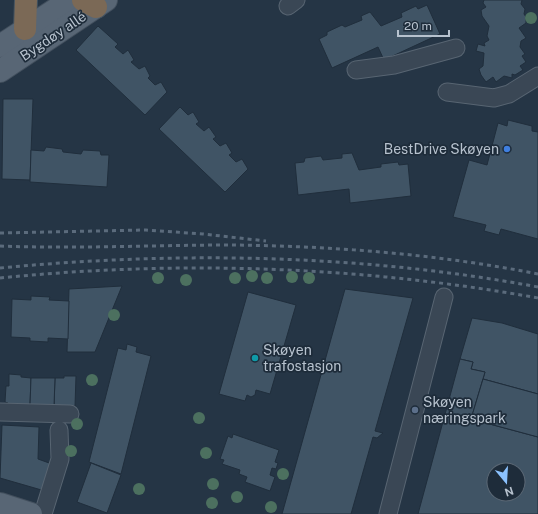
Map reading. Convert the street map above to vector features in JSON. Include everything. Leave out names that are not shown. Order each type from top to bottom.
[{"type":"highway","points":[[25,29],[26,0]]},
{"type":"main road","name":"Bygdøy allé","points":[[0,46],[70,0]]},
{"type":"main road","name":"Bygdøy allé","points":[[0,71],[95,2]]},
{"type":"main road","points":[[0,504],[31,514]]},
{"type":"lane","points":[[356,70],[394,65],[456,48]]},
{"type":"lane","points":[[447,92],[494,98],[509,94],[538,76]]},
{"type":"lane","points":[[388,514],[444,297]]},
{"type":"lane","points":[[0,412],[70,414]]},
{"type":"lane","points":[[43,514],[59,464],[59,430]]},
{"type":"building","points":[[484,0],[522,0],[521,4],[525,9],[524,14],[526,17],[526,23],[519,28],[526,38],[521,41],[520,47],[525,54],[522,56],[526,62],[520,66],[523,70],[515,75],[512,74],[512,78],[504,76],[496,82],[493,77],[486,82],[481,75],[479,69],[483,66],[484,53],[476,51],[478,44],[485,46],[484,43],[489,40],[487,36],[489,26],[482,16],[481,10],[486,7],[483,3]]},
{"type":"building","points":[[427,5],[440,34],[384,60],[378,47],[332,68],[319,39],[327,35],[327,32],[342,25],[345,27],[362,20],[361,16],[370,12],[381,26],[402,17],[401,13],[416,6],[418,9]]},
{"type":"building","points":[[98,26],[118,44],[115,47],[123,54],[128,50],[134,60],[131,62],[139,69],[145,66],[150,76],[148,78],[155,85],[161,82],[167,92],[145,115],[76,50]]},
{"type":"building","points":[[3,99],[33,99],[30,180],[2,179]]},
{"type":"building","points":[[180,107],[188,115],[193,112],[199,122],[196,124],[204,131],[209,127],[216,137],[213,139],[220,146],[226,143],[232,153],[229,155],[236,162],[242,159],[248,169],[225,192],[159,129]]},
{"type":"building","points":[[508,120],[532,126],[532,131],[538,132],[538,239],[501,229],[499,235],[484,231],[486,225],[453,217],[469,160],[487,165],[498,123],[507,126]]},
{"type":"building","points":[[46,147],[62,149],[63,152],[81,154],[83,150],[100,151],[101,155],[109,155],[107,187],[30,182],[31,150],[44,151]]},
{"type":"building","points":[[352,153],[359,170],[381,167],[381,164],[398,162],[399,165],[408,164],[411,196],[350,203],[349,189],[298,195],[295,163],[304,162],[305,158],[321,156],[323,160],[342,158],[342,154]]},
{"type":"building","points":[[122,286],[95,352],[67,352],[69,289]]},
{"type":"building","points":[[345,289],[413,298],[375,431],[383,433],[377,438],[373,437],[351,514],[282,514]]},
{"type":"building","name":"Skøyen trafostasjon","points":[[248,292],[296,305],[270,394],[256,390],[255,395],[251,397],[247,395],[245,401],[219,394]]},
{"type":"building","points":[[31,296],[50,297],[49,300],[69,301],[68,339],[48,338],[48,342],[30,341],[30,338],[11,337],[12,299],[31,300]]},
{"type":"building","points":[[472,318],[502,323],[538,334],[538,394],[483,379],[485,372],[471,369],[473,362],[460,359]]},
{"type":"building","points":[[127,344],[137,347],[136,352],[151,356],[121,474],[89,462],[118,348],[126,350]]},
{"type":"building","points":[[460,359],[473,362],[471,369],[485,372],[471,419],[538,437],[538,514],[418,514]]},
{"type":"building","points":[[9,374],[31,378],[30,405],[8,405],[8,403],[5,402],[6,386],[9,386]]},
{"type":"building","points":[[64,376],[76,376],[75,406],[54,406],[55,378],[64,378]]},
{"type":"building","points":[[31,378],[55,378],[54,406],[30,405]]},
{"type":"building","points":[[483,379],[538,394],[538,437],[471,419]]},
{"type":"building","points":[[2,425],[39,427],[38,459],[52,464],[45,491],[0,478]]},
{"type":"building","points":[[233,434],[279,450],[275,462],[278,463],[276,469],[272,468],[270,475],[275,477],[270,491],[245,482],[247,477],[239,474],[240,470],[222,464],[224,460],[220,459],[228,436],[232,438]]},
{"type":"building","points":[[91,463],[121,475],[107,513],[77,502]]},
{"type":"railway","points":[[0,233],[146,230],[203,234],[266,241]]},
{"type":"railway","points":[[0,246],[87,247],[230,245],[346,249],[462,261],[538,274]]},
{"type":"railway","points":[[0,268],[135,259],[270,259],[337,262],[404,268],[471,276],[538,287]]},
{"type":"railway","points":[[0,278],[67,272],[135,269],[270,269],[404,279],[471,287],[538,298]]},
{"type":"place","name":"BestDrive Skøyen","points":[[507,149]]},
{"type":"place","name":"Skøyen trafostasjon","points":[[255,358]]},
{"type":"place","name":"Skøyen næringspark","points":[[415,410]]}]
